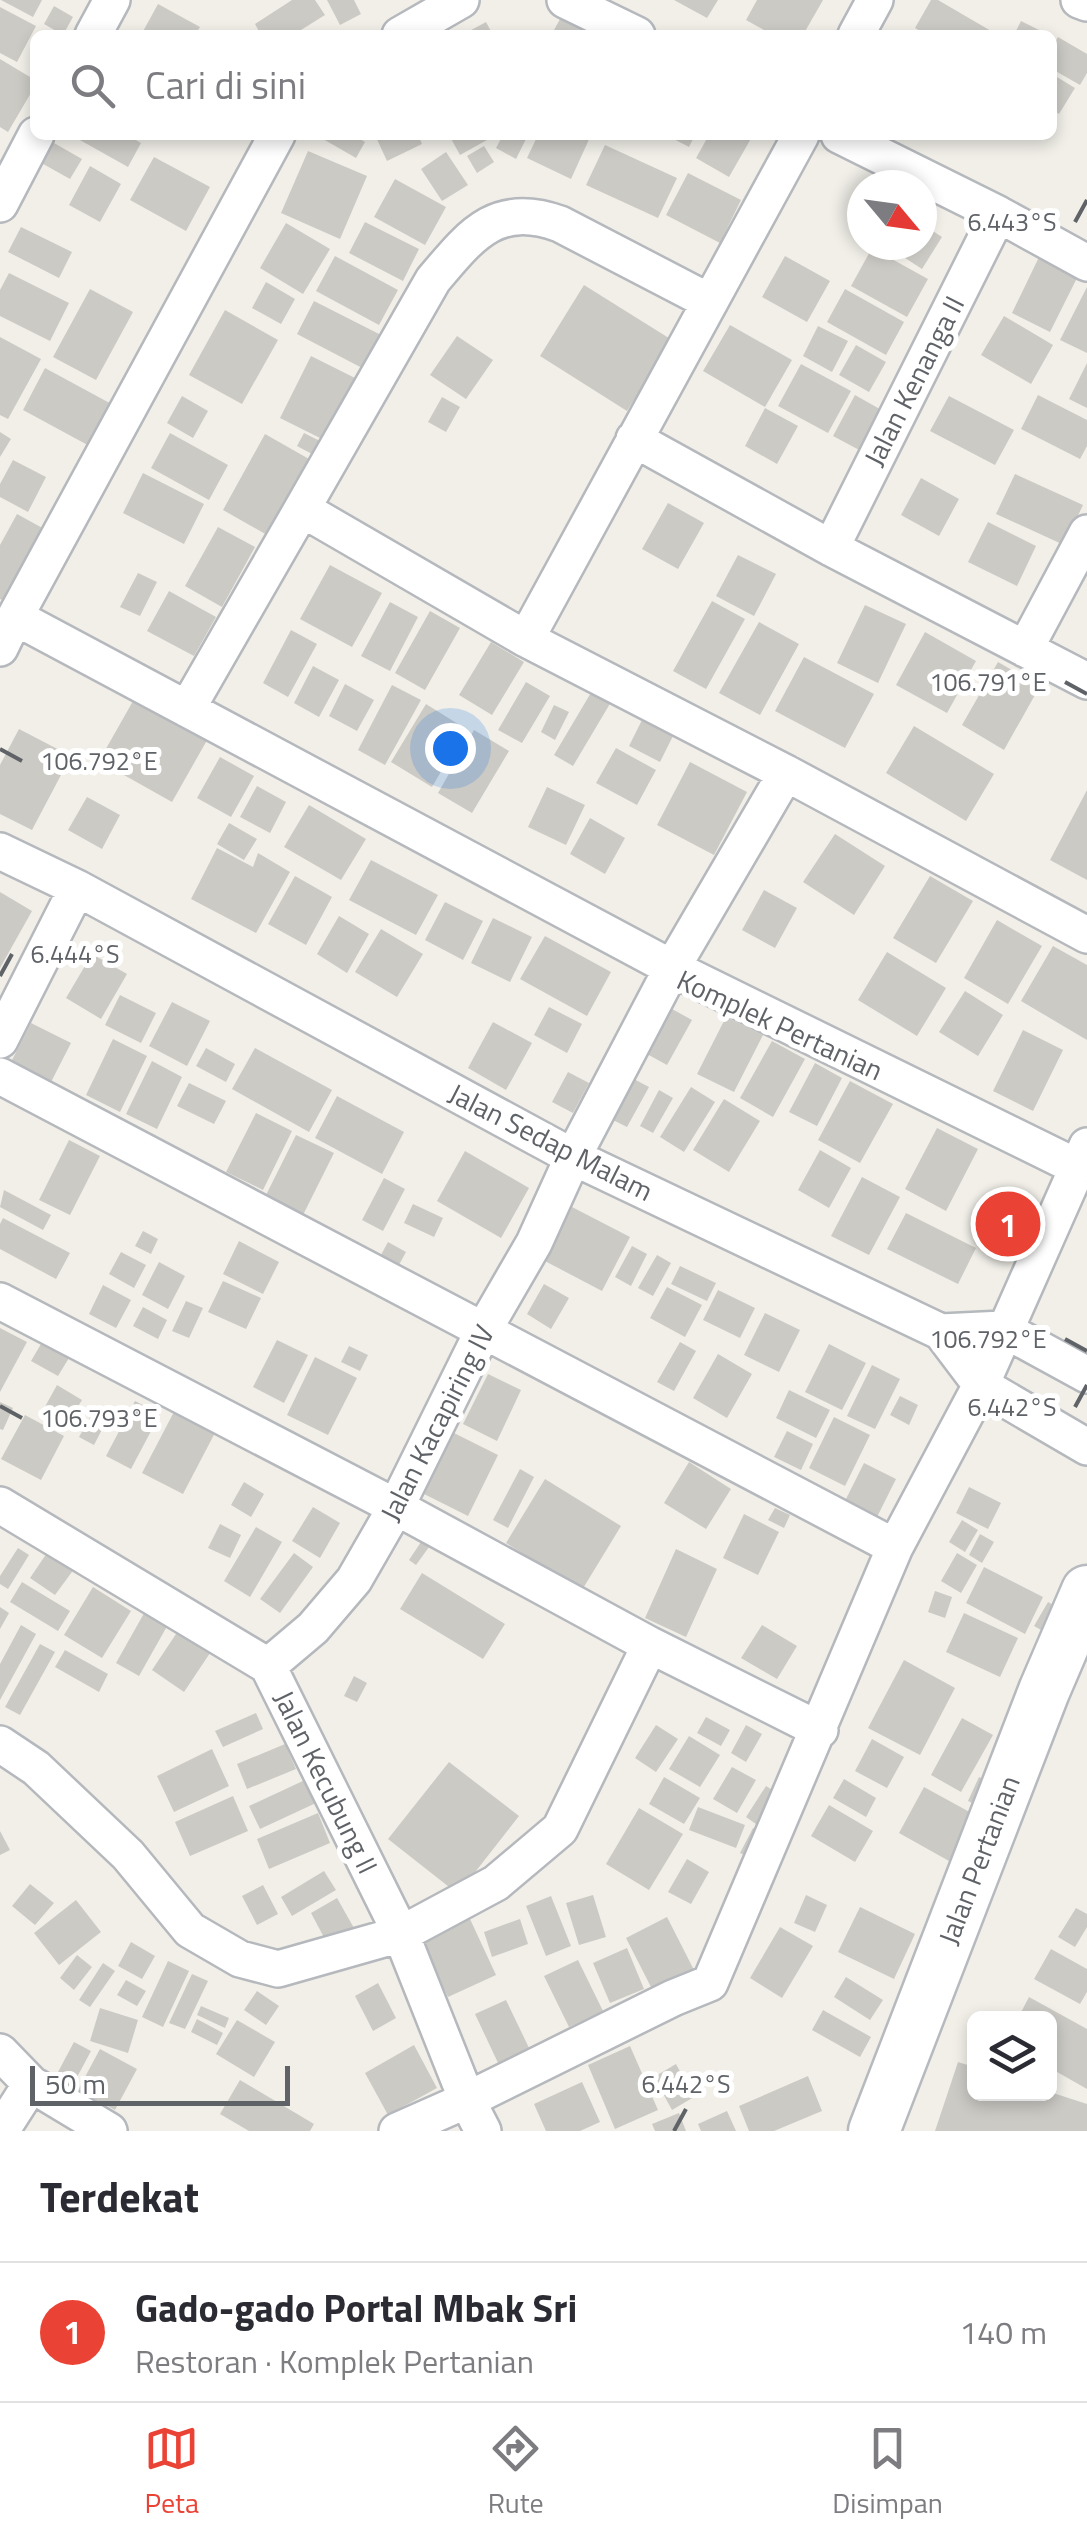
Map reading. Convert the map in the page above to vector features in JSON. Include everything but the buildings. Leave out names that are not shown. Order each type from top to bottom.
[{"type":"street","points":[[96,30],[112,0]]},
{"type":"street","points":[[409,30],[462,0]]},
{"type":"street","points":[[564,0],[627,30]]},
{"type":"street","points":[[859,30],[875,0]]},
{"type":"street","points":[[1079,0],[1087,3]]},
{"type":"street","points":[[274,140],[8,633],[187,709],[672,968],[786,773]]},
{"type":"street","points":[[526,639],[798,140]]},
{"type":"street","points":[[849,140],[1087,263]]},
{"type":"street","points":[[0,204],[20,145]]},
{"type":"street","name":"Jalan Kenanga II","points":[[831,548],[998,214]]},
{"type":"street","points":[[187,709],[433,280],[485,226],[508,216],[537,216],[560,224],[710,302]]},
{"type":"street","points":[[634,439],[831,548],[1087,681]]},
{"type":"street","points":[[302,509],[526,639],[1087,935]]},
{"type":"street","points":[[1025,648],[1087,533]]},
{"type":"street","name":"Jalan Sedap Malam","points":[[0,851],[77,888],[574,1157],[940,1332],[981,1385],[1087,1447]]},
{"type":"street","points":[[0,1040],[77,888]]},
{"type":"street","name":"Komplek Pertanian","points":[[574,1157],[672,968],[1082,1156]]},
{"type":"street","points":[[0,1076],[895,1547]]},
{"type":"street","points":[[397,2131],[475,2116],[673,1998],[710,1984],[895,1547],[981,1385],[1082,1156]]},
{"type":"street","name":"Jalan Kacapiring IV","points":[[268,1666],[314,1628],[354,1580],[534,1243],[574,1157]]},
{"type":"street","points":[[0,1302],[396,1507],[650,1646],[820,1730]]},
{"type":"street","points":[[940,1332],[1003,1329],[1087,1375]]},
{"type":"street","name":"Jalan Kecubung II","points":[[0,1505],[268,1666],[401,1934],[475,2116]]},
{"type":"street","name":"Jalan Pertanian","points":[[874,2131],[1044,1691],[1087,1591]]},
{"type":"street","points":[[0,1744],[36,1768],[128,1855],[190,1930],[240,1958],[278,1970],[401,1934],[496,1883],[560,1828],[650,1646]]},
{"type":"street","points":[[0,2052],[30,2084],[109,2131]]},
{"type":"street","points":[[2,2131],[30,2084]]},
{"type":"place","name":"Gado-gado Portal Mbak Sri","points":[[1008,1224]]}]
